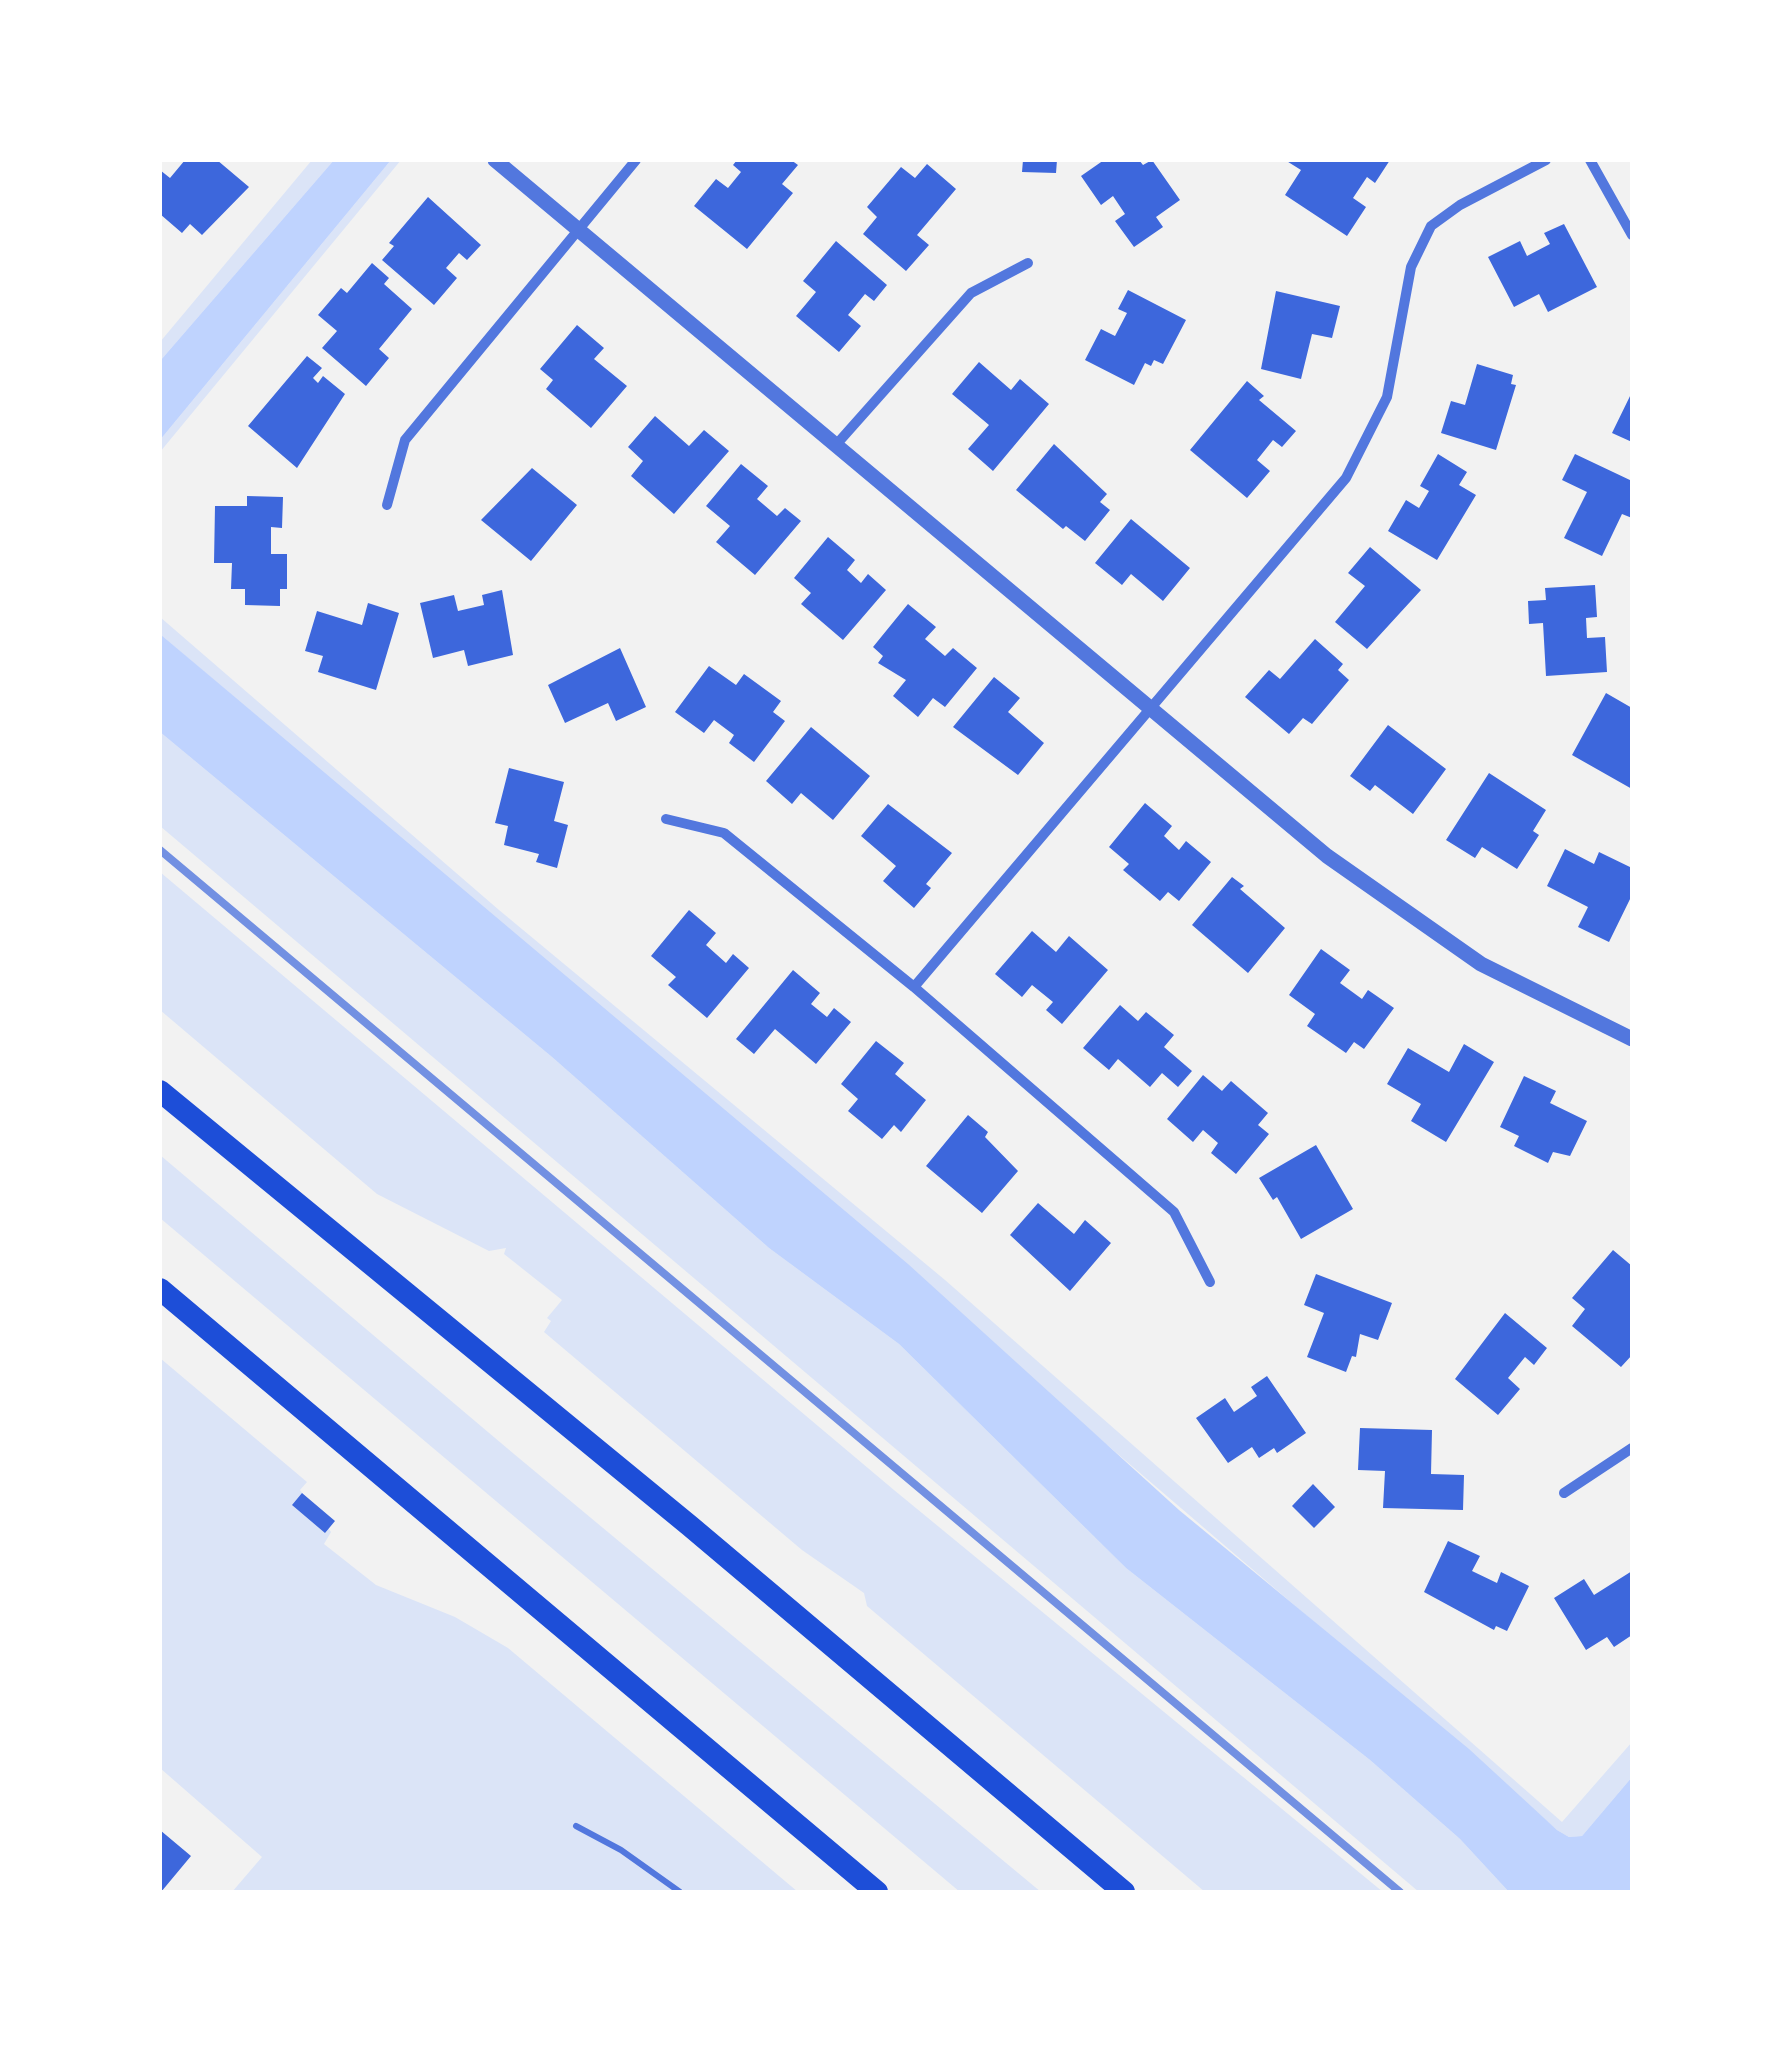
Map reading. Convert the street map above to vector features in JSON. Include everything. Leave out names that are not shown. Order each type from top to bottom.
[{"type":"highway","points":[[160,1091],[690,1526],[1124,1892]]},
{"type":"highway","points":[[160,1289],[877,1892]]},
{"type":"street","points":[[495,160],[1151,713],[1327,856],[1445,942],[1552,1003],[1632,1039]]},
{"type":"street","points":[[387,505],[405,440],[636,160]]},
{"type":"street","points":[[914,988],[1328,504],[1363,450],[1386,397],[1411,267],[1430,226],[1460,204],[1546,160]]},
{"type":"street","points":[[1590,160],[1632,235]]},
{"type":"street","points":[[834,447],[971,293],[1028,262]]},
{"type":"street","points":[[666,819],[724,833],[914,988],[1174,1212],[1210,1282]]},
{"type":"street","points":[[1564,1494],[1632,1448]]},
{"type":"lane","points":[[576,1826],[621,1850],[680,1892]]},
{"type":"shaded area","points":[[312,160],[334,160],[160,361],[160,342]]},
{"type":"shaded area","points":[[391,160],[401,160],[160,452],[160,440]]},
{"type":"shaded area","points":[[160,617],[499,910],[945,1280],[1562,1822],[1632,1742],[1632,1777],[1582,1836],[1569,1837],[1557,1830],[160,634]]},
{"type":"shaded area","points":[[160,732],[552,1057],[769,1248],[899,1344],[1126,1568],[1370,1760],[1460,1839],[1509,1892],[1419,1892],[160,826]]},
{"type":"shaded area","points":[[160,872],[894,1490],[1383,1892],[1205,1892],[867,1606],[864,1593],[802,1550],[544,1332],[551,1321],[547,1318],[562,1300],[504,1254],[506,1248],[489,1251],[377,1194],[160,1010]]},
{"type":"shaded area","points":[[160,1155],[1041,1892],[960,1892],[160,1218]]},
{"type":"shaded area","points":[[160,1358],[307,1482],[300,1490],[331,1532],[324,1544],[376,1585],[455,1617],[508,1648],[798,1892],[232,1892],[262,1857],[160,1768]]},
{"type":"water","points":[[334,160],[391,160],[160,440],[160,361]]},
{"type":"water","points":[[160,634],[908,1264],[1179,1510],[1469,1749],[1557,1830],[1569,1837],[1582,1836],[1632,1777],[1632,1891],[1509,1892],[1460,1839],[1370,1760],[1126,1568],[899,1344],[769,1248],[552,1057],[160,732]]},
{"type":"building","points":[[185,160],[217,160],[249,187],[202,235],[190,224],[182,233],[160,214],[160,170],[170,178]]},
{"type":"building","points":[[737,160],[791,160],[798,165],[782,184],[793,193],[747,249],[694,206],[716,179],[728,188],[741,172],[733,165]]},
{"type":"building","points":[[1023,160],[1057,160],[1056,173],[1022,172]]},
{"type":"building","points":[[1104,160],[1139,160],[1143,165],[1152,160],[1180,200],[1156,217],[1163,227],[1134,247],[1115,221],[1125,214],[1113,196],[1101,205],[1081,176]]},
{"type":"building","points":[[1285,160],[1390,160],[1375,183],[1367,177],[1353,198],[1366,207],[1347,236],[1285,195],[1301,170]]},
{"type":"building","points":[[927,164],[956,189],[917,235],[929,245],[906,271],[863,234],[877,217],[867,207],[901,167],[915,178]]},
{"type":"building","points":[[428,197],[481,245],[467,260],[459,253],[446,268],[457,278],[434,305],[382,260],[394,246],[389,243]]},
{"type":"building","points":[[1564,224],[1597,287],[1548,312],[1539,294],[1514,307],[1488,257],[1520,241],[1527,256],[1550,244],[1544,233]]},
{"type":"building","points":[[836,241],[887,285],[874,301],[865,294],[848,315],[861,326],[839,352],[796,316],[816,292],[803,281]]},
{"type":"building","points":[[372,263],[389,278],[384,284],[412,309],[379,349],[389,358],[366,386],[322,348],[337,331],[318,315],[341,288],[347,293]]},
{"type":"building","points":[[1128,290],[1186,320],[1163,364],[1154,360],[1151,366],[1145,363],[1134,385],[1085,360],[1101,329],[1115,336],[1127,313],[1118,309]]},
{"type":"building","points":[[1276,291],[1340,306],[1332,338],[1312,334],[1301,379],[1261,369]]},
{"type":"building","points":[[577,325],[604,348],[594,359],[627,386],[591,428],[546,389],[553,380],[540,369]]},
{"type":"building","points":[[307,356],[322,368],[313,378],[318,383],[323,376],[345,394],[297,468],[248,426]]},
{"type":"building","points":[[979,362],[1011,390],[1020,379],[1049,404],[993,471],[968,449],[989,425],[952,394]]},
{"type":"building","points":[[1477,364],[1513,375],[1511,384],[1516,385],[1496,450],[1441,433],[1451,401],[1465,405]]},
{"type":"building","points":[[1247,381],[1264,396],[1259,400],[1296,431],[1282,447],[1273,440],[1257,460],[1270,471],[1247,498],[1190,450]]},
{"type":"building","points":[[1632,392],[1632,442],[1612,433]]},
{"type":"building","points":[[655,416],[689,446],[704,430],[729,451],[674,514],[631,476],[643,461],[628,447]]},
{"type":"building","points":[[1054,444],[1107,494],[1100,502],[1110,510],[1085,541],[1066,526],[1063,529],[1016,490]]},
{"type":"building","points":[[1438,454],[1467,472],[1459,485],[1476,495],[1437,560],[1388,531],[1406,500],[1419,508],[1429,491],[1420,486]]},
{"type":"building","points":[[1575,454],[1632,481],[1632,518],[1622,514],[1602,556],[1564,538],[1587,492],[1562,480]]},
{"type":"building","points":[[741,464],[768,486],[757,499],[777,516],[785,508],[801,521],[755,575],[716,542],[730,526],[706,506]]},
{"type":"building","points":[[532,468],[577,505],[531,561],[481,520]]},
{"type":"building","points":[[247,496],[283,497],[282,528],[271,527],[271,554],[287,554],[287,589],[280,589],[280,606],[245,605],[245,589],[231,589],[232,563],[214,563],[215,506],[247,506]]},
{"type":"building","points":[[1131,519],[1190,568],[1163,601],[1131,574],[1122,585],[1095,563]]},
{"type":"building","points":[[828,537],[855,560],[847,570],[861,583],[868,574],[886,590],[843,640],[801,604],[811,593],[794,578]]},
{"type":"building","points":[[1370,547],[1421,590],[1367,649],[1335,622],[1365,586],[1348,573]]},
{"type":"building","points":[[1595,585],[1597,617],[1586,618],[1587,638],[1605,637],[1607,672],[1546,676],[1543,623],[1529,624],[1528,601],[1546,600],[1545,588]]},
{"type":"building","points":[[502,590],[513,655],[468,666],[464,650],[433,658],[420,603],[454,595],[458,611],[484,605],[482,595]]},
{"type":"building","points":[[368,603],[399,613],[376,690],[318,672],[323,656],[305,651],[317,611],[362,625]]},
{"type":"building","points":[[908,604],[936,627],[925,639],[945,656],[953,648],[977,668],[945,707],[933,698],[918,717],[893,696],[906,680],[878,663],[883,656],[873,647]]},
{"type":"building","points":[[1315,639],[1343,664],[1338,670],[1349,680],[1312,724],[1303,718],[1289,734],[1245,697],[1269,670],[1280,679]]},
{"type":"building","points":[[620,648],[646,707],[616,721],[608,703],[565,723],[548,685]]},
{"type":"building","points":[[709,666],[736,685],[744,674],[781,701],[773,712],[785,721],[754,762],[729,743],[734,735],[714,720],[704,733],[675,712]]},
{"type":"building","points":[[994,677],[1020,698],[1008,712],[1044,743],[1018,775],[953,727]]},
{"type":"building","points":[[1606,693],[1632,708],[1632,789],[1572,755]]},
{"type":"building","points":[[1388,725],[1446,769],[1413,814],[1375,785],[1370,791],[1350,776]]},
{"type":"building","points":[[811,727],[870,776],[833,820],[801,793],[792,804],[766,781]]},
{"type":"building","points":[[509,768],[564,782],[554,821],[568,825],[557,868],[536,862],[539,854],[504,845],[508,826],[495,823]]},
{"type":"building","points":[[1489,773],[1546,810],[1533,831],[1539,835],[1517,869],[1482,847],[1475,858],[1446,840]]},
{"type":"building","points":[[1145,803],[1172,826],[1164,836],[1179,850],[1186,841],[1211,862],[1179,901],[1168,892],[1160,901],[1123,870],[1129,864],[1109,847]]},
{"type":"building","points":[[888,804],[952,853],[926,884],[931,888],[914,908],[883,881],[896,866],[861,836]]},
{"type":"building","points":[[1565,849],[1594,864],[1599,852],[1632,868],[1632,895],[1609,942],[1578,927],[1588,907],[1547,886]]},
{"type":"building","points":[[1232,877],[1244,886],[1240,889],[1285,928],[1248,973],[1192,925]]},
{"type":"building","points":[[689,910],[716,933],[706,945],[726,963],[733,954],[749,968],[707,1018],[668,985],[676,977],[651,956]]},
{"type":"building","points":[[1032,931],[1056,952],[1069,936],[1108,970],[1062,1024],[1046,1010],[1053,1002],[1032,985],[1022,997],[995,974]]},
{"type":"building","points":[[1321,949],[1350,970],[1340,983],[1362,999],[1368,990],[1394,1008],[1364,1049],[1354,1042],[1346,1053],[1307,1026],[1315,1014],[1289,995]]},
{"type":"building","points":[[793,970],[820,993],[811,1004],[827,1017],[834,1008],[851,1022],[816,1064],[775,1029],[754,1054],[736,1039]]},
{"type":"building","points":[[1120,1005],[1138,1021],[1146,1012],[1174,1035],[1164,1047],[1192,1071],[1178,1087],[1162,1073],[1150,1087],[1118,1059],[1109,1070],[1083,1048]]},
{"type":"building","points":[[876,1041],[904,1063],[895,1074],[926,1100],[901,1132],[894,1125],[882,1139],[848,1111],[858,1099],[841,1084]]},
{"type":"building","points":[[1464,1044],[1494,1062],[1446,1142],[1411,1121],[1421,1104],[1387,1084],[1408,1048],[1449,1072]]},
{"type":"building","points":[[1203,1075],[1222,1091],[1231,1081],[1268,1113],[1258,1125],[1269,1134],[1236,1174],[1211,1153],[1218,1143],[1203,1130],[1193,1142],[1167,1119]]},
{"type":"building","points":[[1524,1076],[1556,1091],[1550,1103],[1587,1121],[1570,1156],[1553,1152],[1548,1163],[1514,1146],[1519,1136],[1500,1127]]},
{"type":"building","points":[[968,1115],[988,1132],[985,1137],[1018,1171],[982,1213],[926,1166]]},
{"type":"building","points":[[1316,1145],[1353,1209],[1301,1239],[1277,1197],[1273,1200],[1259,1178]]},
{"type":"building","points":[[1038,1203],[1074,1234],[1085,1220],[1111,1243],[1070,1291],[1010,1235]]},
{"type":"building","points":[[1613,1250],[1632,1266],[1632,1355],[1621,1367],[1572,1326],[1585,1309],[1572,1298]]},
{"type":"building","points":[[1316,1274],[1392,1303],[1378,1340],[1360,1334],[1356,1357],[1352,1356],[1346,1372],[1307,1357],[1324,1313],[1304,1305]]},
{"type":"building","points":[[1505,1313],[1547,1348],[1534,1365],[1525,1357],[1508,1378],[1520,1389],[1498,1415],[1455,1379]]},
{"type":"building","points":[[1267,1376],[1306,1433],[1277,1453],[1274,1448],[1259,1458],[1252,1447],[1228,1463],[1196,1418],[1225,1398],[1234,1412],[1257,1396],[1251,1387]]},
{"type":"building","points":[[1360,1428],[1432,1430],[1431,1474],[1464,1475],[1463,1510],[1383,1508],[1385,1471],[1358,1470]]},
{"type":"building","points":[[1313,1484],[1335,1507],[1314,1528],[1292,1506]]},
{"type":"building","points":[[302,1493],[335,1521],[325,1533],[292,1505]]},
{"type":"building","points":[[1448,1541],[1480,1556],[1472,1571],[1497,1583],[1501,1572],[1529,1586],[1507,1631],[1496,1626],[1494,1630],[1424,1592]]},
{"type":"building","points":[[1632,1571],[1632,1635],[1614,1647],[1607,1637],[1586,1650],[1554,1598],[1584,1579],[1594,1595]]},
{"type":"building","points":[[160,1830],[191,1856],[161,1892],[160,1892]]},
{"type":"railway","points":[[160,850],[1400,1892]]}]
